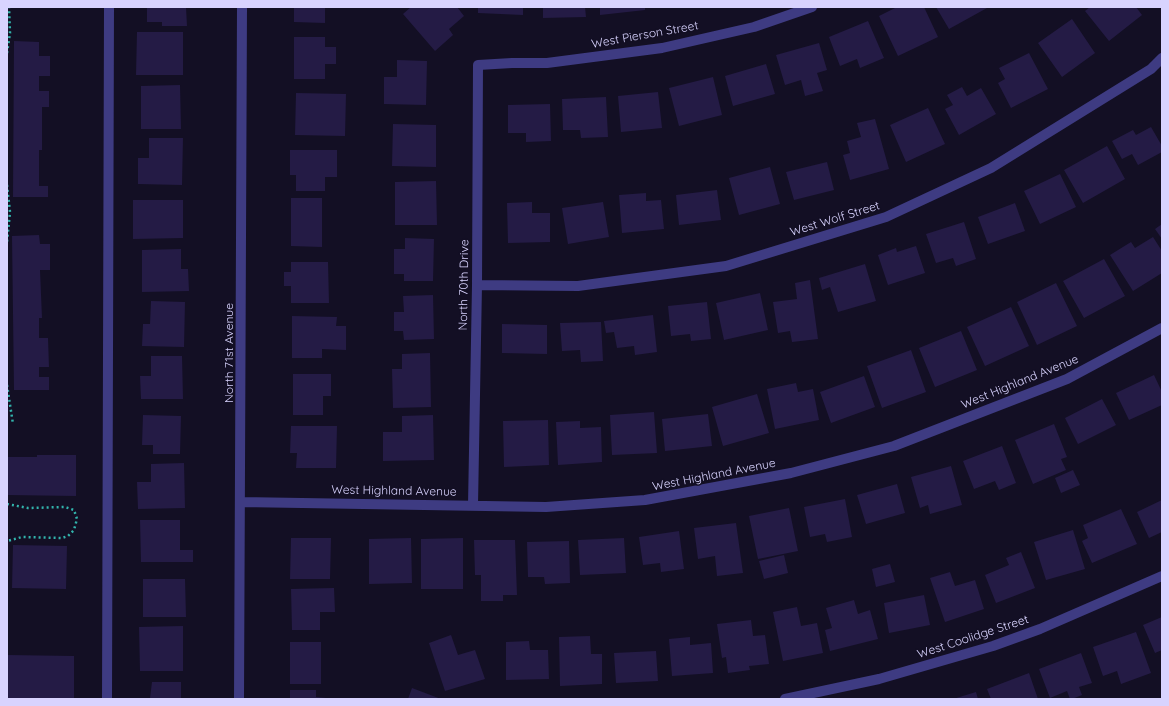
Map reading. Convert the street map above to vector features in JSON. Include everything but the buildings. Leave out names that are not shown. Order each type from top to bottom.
[{"type":"street","points":[[108,699],[109,7]]},
{"type":"street","name":"North 71st Avenue","points":[[239,699],[242,502],[242,7]]},
{"type":"street","name":"West Pierson Street","points":[[478,65],[548,63],[662,48],[754,27],[812,7]]},
{"type":"street","name":"West Wolf Street","points":[[477,285],[578,286],[726,266],[886,217],[991,168],[1151,69],[1162,58]]},
{"type":"street","name":"North 70th Drive","points":[[473,505],[477,285],[478,65]]},
{"type":"street","name":"West Highland Avenue","points":[[242,502],[546,507],[645,500],[791,473],[894,446],[1067,379],[1162,328]]},
{"type":"street","name":"West Coolidge Street","points":[[785,699],[879,679],[993,646],[1040,629],[1162,576]]},
{"type":"path","points":[[7,53],[10,26],[9,7]]},
{"type":"path","points":[[7,185],[10,212],[7,242]]},
{"type":"path","points":[[7,385],[13,424]]},
{"type":"path","points":[[7,504],[28,508],[65,507],[74,510],[77,518],[74,530],[68,536],[62,538],[22,537],[7,541]]}]
